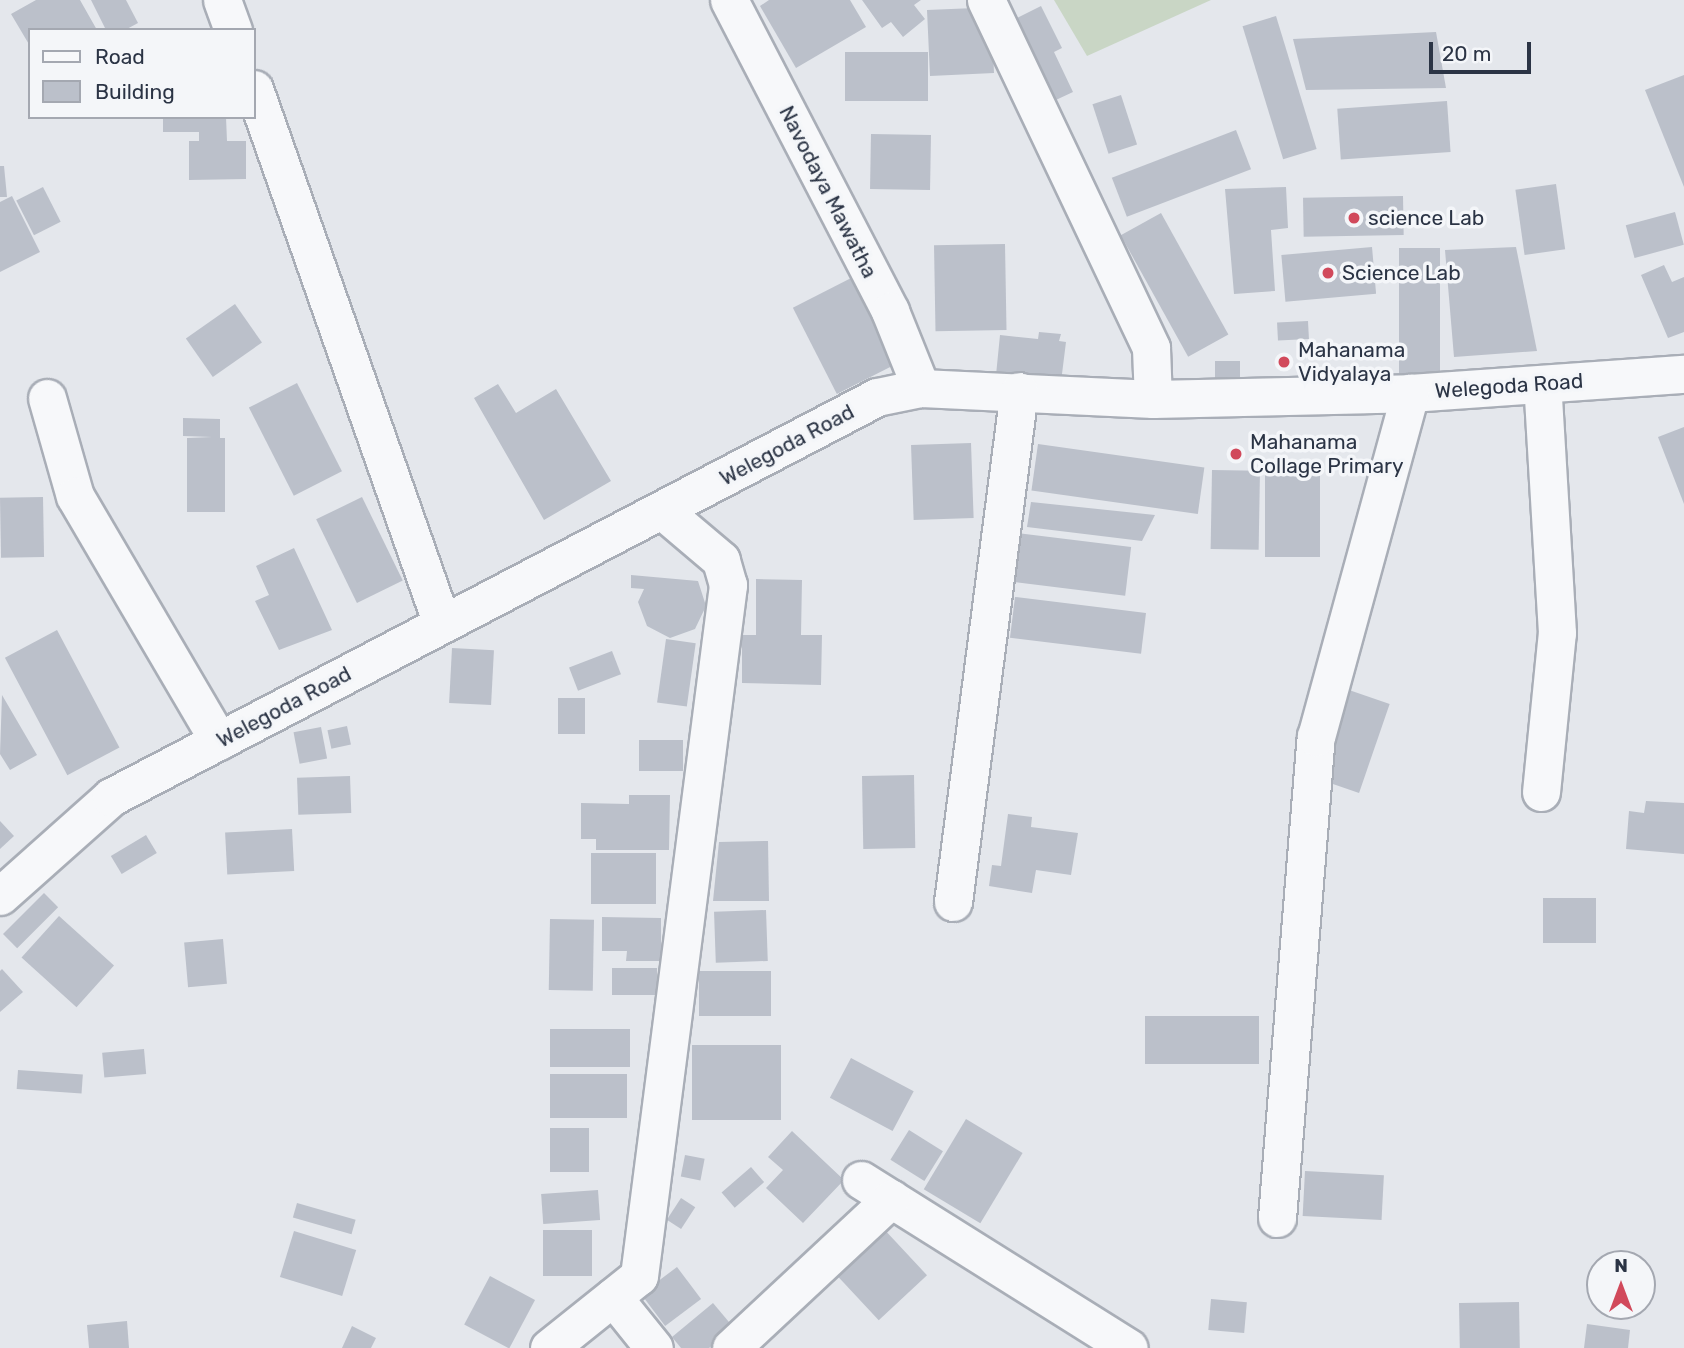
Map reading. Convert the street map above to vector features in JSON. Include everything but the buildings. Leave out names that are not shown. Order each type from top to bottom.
[{"type":"street","points":[[222,0],[232,28]]},
{"type":"street","name":"Navodaya Mawatha","points":[[729,0],[890,311],[921,388]]},
{"type":"street","points":[[986,0],[1152,348],[1153,399]]},
{"type":"street","points":[[256,95],[442,624]]},
{"type":"street","name":"Welegoda Road","points":[[0,896],[111,797],[877,397],[921,388],[1153,399],[1410,393],[1684,374]]},
{"type":"street","points":[[1541,792],[1557,633],[1542,384]]},
{"type":"street","points":[[953,902],[1019,391]]},
{"type":"street","points":[[1277,1218],[1316,737],[1410,393]]},
{"type":"street","points":[[47,398],[75,496],[219,741]]},
{"type":"street","points":[[549,1348],[639,1276],[728,585],[721,561],[663,511]]},
{"type":"street","points":[[731,1348],[876,1189],[1129,1348]]},
{"type":"street","points":[[613,1297],[654,1348]]},
{"type":"green space","points":[[1054,0],[1211,0],[1087,56]]},
{"type":"place","name":"science Lab","points":[[1354,218]]},
{"type":"place","name":"Science Lab","points":[[1328,273]]},
{"type":"place","name":"Mahanama Vidyalaya","points":[[1284,362]]},
{"type":"place","name":"Mahanama Collage Primary","points":[[1236,454]]}]
